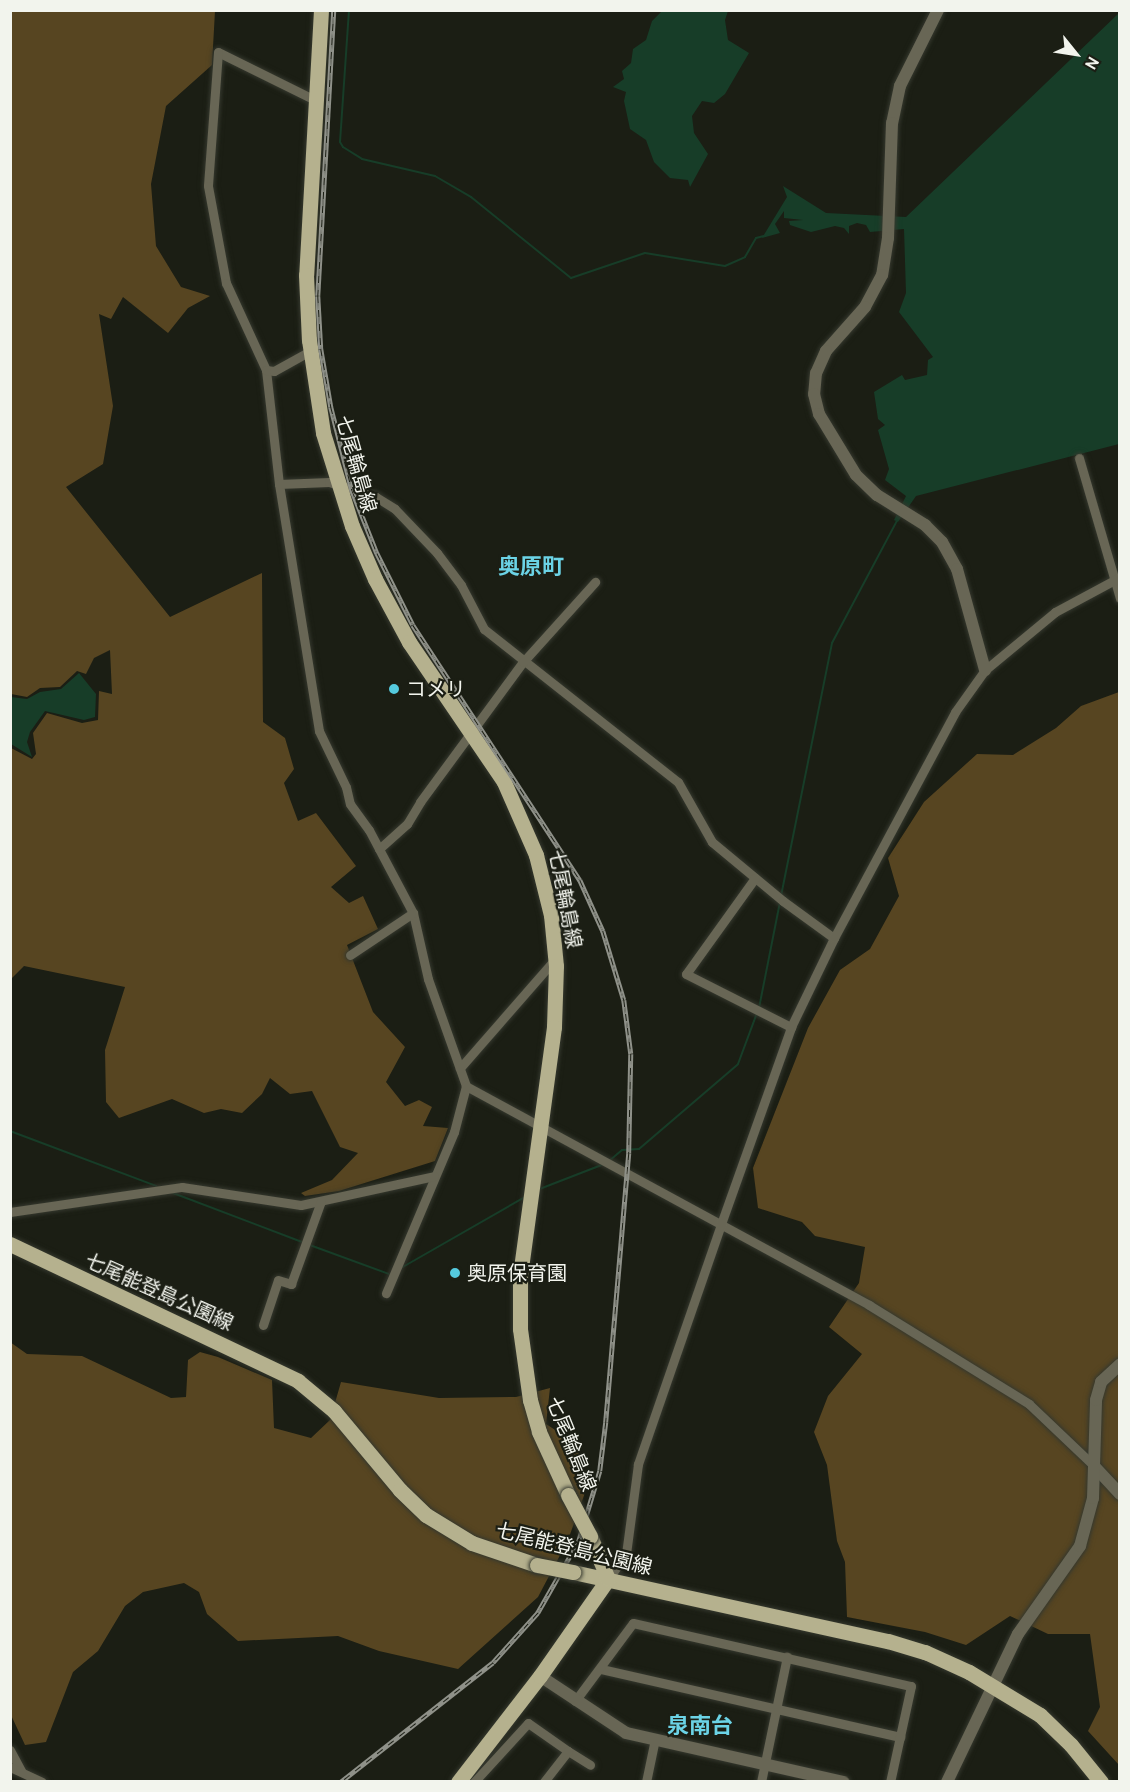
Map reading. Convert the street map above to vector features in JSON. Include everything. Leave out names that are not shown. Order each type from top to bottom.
[{"type":"main road","name":"七尾輪島線","points":[[321,10],[306,274],[310,351],[323,433],[362,551],[394,616],[504,782],[536,855],[551,915],[555,959],[554,1027],[520,1274],[520,1329],[530,1400],[539,1432],[590,1536],[608,1579]]},
{"type":"main road","name":"七尾能登島公園線","points":[[10,1244],[163,1320],[290,1376],[334,1411],[400,1490],[426,1515],[485,1549],[537,1565],[888,1641],[925,1653],[991,1685],[1040,1715],[1071,1745],[1101,1782]]},
{"type":"main road","points":[[458,1782],[540,1676],[608,1579]]},
{"type":"street","points":[[938,10],[900,86],[892,123],[886,261],[873,294],[826,351],[816,373],[814,394],[819,414],[845,459],[877,495],[908,514],[942,542],[957,569],[985,670]]},
{"type":"street","points":[[315,100],[219,52],[208,186],[226,283],[266,370],[279,484],[319,731],[346,787],[350,804],[379,849],[413,913],[428,979],[466,1086],[454,1132],[386,1293]]},
{"type":"street","points":[[266,370],[274,371],[310,351]]},
{"type":"street","points":[[1079,459],[1117,578],[1119,598]]},
{"type":"street","points":[[279,484],[329,482],[376,497],[413,525],[461,585],[484,629],[678,782],[712,842],[779,898],[834,938]]},
{"type":"street","points":[[608,1579],[626,1554],[638,1464],[721,1224],[791,1027],[834,938],[955,712],[985,670],[1055,612],[1117,578]]},
{"type":"street","points":[[379,849],[407,825],[471,731],[523,662],[595,582]]},
{"type":"street","points":[[755,878],[686,974],[791,1027]]},
{"type":"street","points":[[350,955],[413,913]]},
{"type":"street","points":[[460,1068],[555,959]]},
{"type":"street","points":[[466,1086],[869,1305],[1029,1404],[1094,1466],[1119,1494]]},
{"type":"street","points":[[10,1212],[182,1187],[301,1205],[434,1176]]},
{"type":"street","points":[[263,1325],[279,1280],[291,1284],[321,1201]]},
{"type":"street","points":[[947,1782],[991,1685],[1018,1634],[1080,1546],[1088,1525],[1094,1466],[1096,1400],[1101,1382],[1119,1364]]},
{"type":"street","points":[[575,1701],[633,1623],[911,1686],[890,1782]]},
{"type":"street","points":[[761,1782],[774,1710],[787,1657]]},
{"type":"street","points":[[601,1669],[900,1737]]},
{"type":"street","points":[[540,1676],[575,1701],[626,1732],[844,1782]]},
{"type":"street","points":[[480,1780],[528,1723],[590,1765]]},
{"type":"street","points":[[646,1782],[655,1739]]},
{"type":"street","points":[[10,1750],[21,1771]]},
{"type":"street","points":[[548,1780],[568,1751]]},
{"type":"street","points":[[10,1767],[42,1782]]},
{"type":"shaded area","points":[[11,11],[215,11],[212,65],[166,106],[151,184],[156,246],[181,287],[210,296],[188,308],[168,333],[123,297],[111,319],[99,314],[113,406],[103,464],[66,487],[170,617],[262,573],[263,722],[285,738],[294,769],[284,783],[298,821],[316,813],[356,866],[331,887],[349,903],[363,896],[378,929],[347,945],[373,1012],[405,1047],[386,1082],[405,1106],[419,1100],[432,1107],[423,1126],[448,1128],[435,1161],[339,1191],[305,1196],[301,1193],[332,1180],[358,1153],[340,1147],[312,1091],[290,1094],[270,1078],[262,1094],[242,1113],[221,1109],[204,1113],[172,1099],[119,1118],[106,1102],[105,1050],[125,987],[24,966],[11,979],[11,748],[32,759],[36,754],[33,733],[47,713],[82,723],[98,720],[99,691],[112,694],[110,650],[94,658],[86,674],[77,671],[60,687],[40,688],[27,697],[11,694]]},
{"type":"shaded area","points":[[662,11],[728,11],[725,20],[728,40],[749,53],[725,94],[714,103],[702,101],[692,116],[694,133],[708,154],[690,187],[688,180],[670,178],[654,162],[646,140],[630,129],[624,101],[626,92],[613,87],[624,79],[622,71],[631,63],[633,49],[646,40],[652,21]]},
{"type":"shaded area","points":[[1119,13],[1119,444],[916,496],[898,522],[894,520],[906,496],[885,480],[889,469],[878,430],[885,425],[878,419],[874,392],[902,375],[905,380],[927,375],[928,360],[933,357],[899,312],[906,293],[904,229],[870,232],[866,225],[857,223],[849,226],[849,234],[844,228],[835,226],[811,232],[790,225],[789,221],[803,220],[784,218],[784,211],[775,224],[780,233],[762,238],[787,197],[783,186],[826,213],[906,217]]},
{"type":"shaded area","points":[[79,673],[96,694],[95,717],[84,720],[45,711],[30,732],[27,742],[32,757],[11,744],[11,697],[27,699],[40,692],[61,689]]},
{"type":"shaded area","points":[[1119,692],[1119,1765],[1088,1731],[1100,1707],[1090,1634],[1048,1634],[1010,1616],[966,1645],[925,1632],[847,1617],[845,1562],[837,1541],[827,1465],[814,1432],[828,1396],[862,1354],[829,1327],[859,1283],[865,1247],[815,1236],[802,1222],[758,1208],[753,1168],[808,1028],[840,970],[870,949],[899,896],[888,858],[924,802],[977,754],[1013,755],[1056,728],[1081,706]]},
{"type":"shaded area","points":[[10,1342],[27,1354],[82,1356],[171,1398],[186,1397],[188,1360],[200,1352],[218,1357],[272,1380],[274,1428],[311,1438],[330,1420],[341,1382],[439,1398],[516,1397],[550,1388],[546,1424],[566,1437],[580,1455],[586,1490],[568,1540],[538,1597],[458,1669],[379,1651],[338,1636],[238,1641],[207,1614],[199,1592],[184,1583],[143,1592],[125,1606],[98,1651],[73,1672],[46,1742],[25,1745],[10,1713]]},
{"type":"waterway","points":[[349,10],[340,142],[343,147],[362,159],[435,176],[471,197],[571,278],[645,253],[725,266],[745,257],[756,238],[764,236]]},
{"type":"waterway","points":[[781,896],[832,643],[897,521]]},
{"type":"waterway","points":[[759,1008],[780,902]]},
{"type":"waterway","points":[[609,1161],[622,1150],[639,1149],[738,1064],[757,1013]]},
{"type":"waterway","points":[[10,1131],[156,1186]]},
{"type":"waterway","points":[[537,1190],[604,1164]]},
{"type":"waterway","points":[[173,1193],[302,1242]]},
{"type":"waterway","points":[[401,1268],[523,1198]]},
{"type":"waterway","points":[[307,1244],[389,1274]]},
{"type":"railway","points":[[334,10],[318,296],[321,349],[331,407],[352,490],[377,553],[413,625],[580,880],[603,931],[624,1000],[631,1054],[629,1153],[606,1422],[600,1471],[579,1541],[538,1613],[493,1663],[341,1782]]},
{"type":"place","name":"コメリ","points":[[394,689]]},
{"type":"place","name":"奥原保育園","points":[[455,1273]]},
{"type":"district","name":"奥原町","points":[[531,567]]},
{"type":"district","name":"泉南台","points":[[700,1726]]}]
